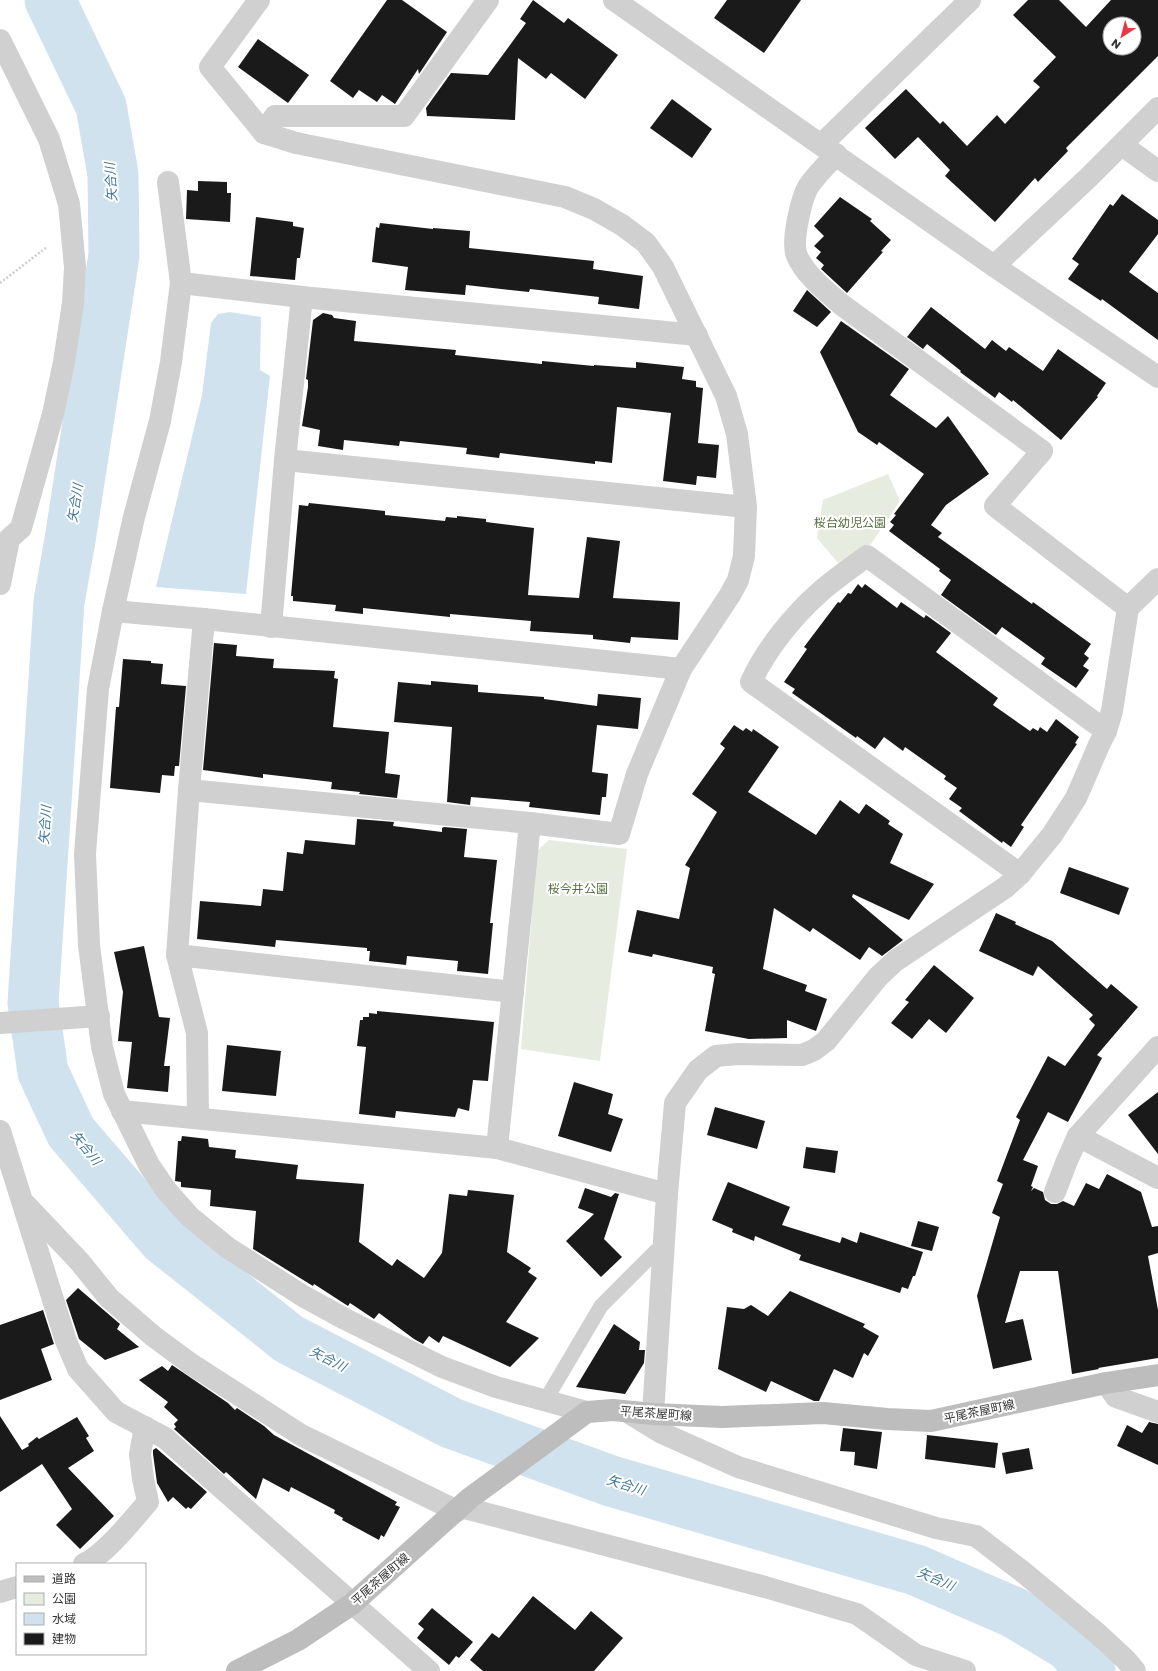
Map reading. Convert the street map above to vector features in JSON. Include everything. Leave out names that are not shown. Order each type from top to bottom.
[{"type":"main road","name":"平尾茶屋町線","points":[[237,1671],[298,1640],[352,1604],[463,1505],[587,1412],[613,1410],[653,1414],[722,1417],[823,1413],[887,1419],[931,1421],[1106,1383],[1158,1375]]},
{"type":"street","points":[[189,790],[530,823],[618,834],[637,774],[681,670],[730,595],[738,580],[744,556],[746,507],[737,434],[726,396],[663,267],[646,243],[622,225],[594,209],[565,197],[296,143],[264,133],[210,67],[259,0]]},
{"type":"street","points":[[264,133],[275,116],[404,116],[488,0]]},
{"type":"street","points":[[614,0],[829,149],[994,266],[1158,377]]},
{"type":"street","points":[[970,0],[829,149],[808,188],[803,201],[795,236],[796,254],[804,268],[842,305],[1042,451],[995,506],[1128,608]]},
{"type":"street","points":[[0,40],[49,139],[69,204],[75,268],[73,304],[64,362],[53,414],[21,528],[5,534],[0,584]]},
{"type":"street","points":[[994,266],[1122,145],[1158,108]]},
{"type":"street","points":[[1122,145],[1158,171]]},
{"type":"street","points":[[168,182],[181,283],[171,362],[160,421],[134,518],[112,612],[98,689],[85,854],[92,1017],[102,1047],[108,1074],[122,1111],[149,1165],[166,1190],[190,1218],[228,1248],[304,1296],[388,1341],[442,1367],[496,1387],[587,1412]]},
{"type":"street","points":[[181,283],[302,297],[697,335]]},
{"type":"street","points":[[271,627],[285,460],[302,297]]},
{"type":"street","points":[[285,460],[746,507]]},
{"type":"street","points":[[1020,874],[751,682],[759,665],[784,630],[820,592],[867,556],[1106,731]]},
{"type":"street","points":[[653,1414],[667,1194],[675,1103],[698,1070],[716,1056],[738,1054],[802,1055],[814,1050],[826,1041],[878,977],[895,961],[1006,887],[1020,874],[1052,834],[1076,798],[1106,731],[1112,711],[1128,608],[1158,579]]},
{"type":"street","points":[[112,612],[204,619],[681,670]]},
{"type":"street","points":[[198,1118],[197,1033],[177,956],[189,790],[204,619]]},
{"type":"street","points":[[497,1148],[530,823]]},
{"type":"street","points":[[177,956],[513,992]]},
{"type":"street","points":[[0,1024],[92,1017]]},
{"type":"street","points":[[1056,1192],[1066,1163],[1078,1136],[1158,1047]]},
{"type":"street","points":[[122,1111],[497,1148],[667,1194]]},
{"type":"street","points":[[0,1131],[66,1341],[78,1369],[116,1412],[145,1426],[165,1438],[429,1671]]},
{"type":"street","points":[[1078,1136],[1158,1178]]},
{"type":"street","points":[[22,1200],[79,1261],[109,1298],[153,1336],[191,1364],[301,1435],[463,1505],[765,1587],[857,1614],[916,1655],[965,1671]]},
{"type":"street","points":[[1106,1383],[1116,1397],[1158,1412]]},
{"type":"street","points":[[626,1411],[662,1433],[738,1467],[936,1528],[976,1536],[1023,1572],[1098,1634],[1126,1660],[1135,1671]]},
{"type":"street","points":[[86,1563],[100,1554],[148,1502],[140,1454],[145,1426]]},
{"type":"street","points":[[0,1592],[16,1587]]},
{"type":"lane","points":[[545,1401],[601,1306],[656,1252],[664,1249]]},
{"type":"path","points":[[0,283],[71,228]]},
{"type":"green space","name":"桜台幼児公園","points":[[888,474],[900,501],[871,544],[838,563],[817,538],[823,500]]},
{"type":"green space","name":"桜今井公園","points":[[549,840],[627,849],[600,1061],[521,1049],[537,851]]},
{"type":"water","points":[[230,312],[261,317],[260,370],[270,376],[246,594],[156,587],[202,395],[211,323],[218,314]]},
{"type":"building","points":[[387,0],[402,0],[447,32],[419,74],[418,69],[395,104],[382,95],[377,102],[359,90],[353,98],[330,81]]},
{"type":"building","points":[[533,0],[564,23],[568,18],[618,55],[585,99],[551,73],[546,79],[518,58],[515,120],[427,116],[426,108],[451,73],[488,75],[526,23],[520,19]]},
{"type":"building","points":[[727,0],[801,0],[764,53],[714,18]]},
{"type":"building","points":[[1028,0],[1059,0],[1086,27],[1111,0],[1158,0],[1158,56],[1066,148],[1068,151],[1038,182],[1035,178],[995,222],[945,176],[950,170],[918,137],[895,159],[865,128],[906,89],[940,124],[943,121],[967,146],[997,115],[1005,124],[1040,87],[1033,81],[1056,57],[1013,15]]},
{"type":"building","points":[[258,39],[309,75],[288,103],[238,67]]},
{"type":"building","points":[[672,99],[712,129],[692,158],[650,128]]},
{"type":"building","points":[[198,181],[227,182],[227,193],[231,193],[230,222],[186,219],[187,190],[198,191]]},
{"type":"building","points":[[1122,194],[1158,220],[1158,234],[1129,272],[1158,293],[1158,340],[1102,299],[1101,301],[1068,279],[1079,264],[1072,259],[1110,204],[1113,206]]},
{"type":"building","points":[[840,197],[872,219],[870,221],[891,240],[881,251],[883,252],[847,293],[821,269],[824,265],[816,258],[821,252],[814,246],[824,236],[814,226]]},
{"type":"building","points":[[256,217],[293,222],[293,226],[304,228],[300,258],[297,258],[295,280],[250,276]]},
{"type":"building","points":[[380,223],[433,229],[470,231],[469,248],[594,261],[593,269],[643,276],[639,309],[598,304],[599,297],[530,289],[529,292],[466,285],[465,295],[405,290],[408,267],[372,262],[376,227],[379,228]]},
{"type":"building","points":[[807,290],[831,312],[817,327],[793,311]]},
{"type":"building","points":[[931,307],[985,349],[992,340],[1006,351],[1009,347],[1043,371],[1058,349],[1106,383],[1097,396],[1098,397],[1061,440],[1013,400],[1012,402],[999,392],[995,398],[960,372],[961,371],[927,344],[923,349],[907,337]]},
{"type":"building","points":[[323,313],[332,315],[334,318],[356,321],[354,341],[456,350],[455,355],[542,364],[542,361],[636,368],[636,362],[684,367],[682,379],[696,381],[696,387],[703,388],[698,443],[719,445],[716,478],[697,476],[696,485],[663,481],[671,413],[617,407],[612,463],[595,461],[595,464],[500,453],[499,458],[466,454],[467,448],[400,441],[399,446],[344,440],[343,450],[318,446],[320,430],[302,426],[308,387],[308,380],[306,379],[313,320]]},
{"type":"building","points":[[841,321],[909,369],[890,395],[936,428],[948,416],[989,474],[946,505],[931,525],[942,533],[938,537],[1091,644],[1084,654],[1089,658],[1083,666],[1089,670],[1076,688],[1041,664],[1045,658],[1002,627],[996,635],[941,595],[951,580],[939,571],[940,569],[889,531],[894,525],[890,522],[896,515],[894,514],[924,474],[879,442],[877,445],[858,432],[820,352]]},
{"type":"building","points":[[309,503],[385,511],[385,515],[445,521],[446,517],[457,518],[457,516],[486,519],[486,522],[534,528],[528,595],[579,598],[587,537],[620,541],[613,598],[680,602],[678,640],[631,637],[630,643],[593,639],[593,635],[530,631],[531,621],[450,614],[450,617],[363,608],[363,614],[335,611],[336,605],[293,601],[293,596],[291,596],[299,505],[308,506]]},
{"type":"building","points":[[858,584],[862,588],[865,584],[897,608],[901,602],[924,618],[926,615],[951,633],[936,652],[998,698],[993,705],[1030,731],[1033,728],[1038,731],[1040,727],[1047,732],[1056,719],[1079,737],[1075,743],[1077,744],[1021,825],[1024,827],[1011,847],[1003,841],[1002,843],[959,811],[962,808],[949,799],[957,788],[944,779],[946,776],[905,747],[903,751],[884,737],[875,749],[857,736],[856,738],[792,693],[795,689],[784,682],[807,649],[804,647],[838,602],[840,603],[848,593],[851,594]]},
{"type":"building","points":[[214,643],[237,645],[236,656],[274,659],[273,668],[335,671],[334,678],[338,679],[333,727],[389,732],[385,773],[400,775],[397,798],[331,789],[332,782],[263,774],[263,778],[203,770]]},
{"type":"building","points":[[123,659],[151,661],[151,663],[163,664],[161,684],[186,686],[179,766],[175,766],[174,776],[162,775],[160,793],[110,788],[116,707],[119,707]]},
{"type":"building","points":[[431,681],[478,685],[478,692],[544,697],[544,699],[597,706],[598,694],[641,698],[638,729],[597,725],[592,772],[608,774],[606,797],[602,797],[600,815],[529,807],[530,802],[471,797],[470,805],[447,802],[452,727],[394,722],[398,682],[431,685]]},
{"type":"building","points":[[734,725],[743,731],[746,728],[752,732],[753,729],[779,747],[748,792],[816,835],[840,800],[859,814],[866,804],[890,821],[888,824],[903,834],[890,863],[934,884],[909,920],[853,894],[852,897],[903,940],[882,956],[869,947],[860,960],[813,928],[810,932],[774,908],[763,969],[807,985],[805,991],[827,999],[816,1031],[787,1020],[787,1038],[749,1039],[705,1031],[715,974],[712,973],[713,967],[653,954],[652,957],[628,952],[637,910],[679,919],[690,868],[685,865],[717,812],[692,794],[725,748],[720,744]]},
{"type":"building","points":[[357,819],[394,822],[393,826],[442,832],[442,828],[444,827],[467,829],[464,857],[497,860],[490,923],[493,923],[488,974],[457,971],[458,961],[407,956],[406,965],[369,961],[370,951],[367,951],[367,948],[276,940],[275,947],[197,939],[200,901],[261,906],[263,889],[283,891],[287,852],[303,854],[305,840],[355,845]]},
{"type":"building","points":[[1069,867],[1129,888],[1119,915],[1060,893]]},
{"type":"building","points":[[996,913],[1016,922],[1015,924],[1052,941],[1107,989],[1111,984],[1138,1007],[1097,1055],[1102,1058],[1068,1122],[1048,1112],[1023,1160],[1038,1166],[1031,1186],[1033,1187],[1031,1191],[1034,1188],[1043,1192],[1045,1200],[1051,1204],[1057,1204],[1063,1201],[1074,1206],[1086,1183],[1099,1189],[1107,1174],[1141,1192],[1152,1227],[1158,1226],[1158,1253],[1148,1256],[1158,1310],[1158,1358],[1072,1374],[1058,1271],[1020,1271],[1005,1323],[1023,1319],[1032,1360],[993,1369],[977,1296],[1000,1217],[992,1213],[1003,1184],[997,1181],[1020,1120],[1016,1117],[1048,1056],[1065,1066],[1095,1025],[1089,1019],[1093,1015],[1038,966],[1033,976],[979,951]]},
{"type":"building","points":[[144,946],[159,1017],[170,1018],[164,1066],[170,1066],[168,1092],[127,1088],[132,1042],[118,1041],[123,992],[114,952]]},
{"type":"building","points":[[934,965],[974,998],[946,1033],[929,1019],[912,1039],[891,1023],[909,1002],[905,1000]]},
{"type":"building","points":[[377,1011],[494,1022],[488,1081],[473,1080],[469,1111],[458,1108],[455,1117],[396,1111],[395,1118],[359,1114],[366,1047],[357,1046],[360,1020],[363,1020],[363,1017],[369,1017],[369,1013],[377,1014]]},
{"type":"building","points":[[227,1045],[281,1051],[276,1096],[222,1091]]},
{"type":"building","points":[[574,1082],[613,1094],[608,1114],[623,1119],[611,1152],[558,1136]]},
{"type":"building","points":[[1158,1092],[1158,1154],[1128,1115]]},
{"type":"building","points":[[715,1107],[765,1121],[757,1149],[707,1135]]},
{"type":"building","points":[[182,1136],[208,1139],[209,1147],[236,1150],[235,1158],[298,1165],[296,1179],[364,1184],[359,1242],[392,1266],[397,1259],[424,1278],[442,1253],[449,1194],[467,1196],[468,1190],[514,1195],[507,1252],[531,1268],[528,1272],[537,1278],[506,1322],[539,1338],[510,1367],[443,1336],[439,1343],[429,1336],[423,1344],[379,1313],[374,1319],[350,1303],[348,1306],[314,1284],[313,1286],[253,1249],[256,1211],[210,1206],[211,1190],[181,1187],[181,1182],[175,1181],[178,1141],[181,1141]]},
{"type":"building","points":[[806,1147],[838,1151],[835,1173],[803,1168]]},
{"type":"building","points":[[728,1182],[790,1207],[782,1225],[840,1243],[842,1237],[857,1243],[860,1232],[923,1252],[915,1276],[913,1276],[908,1289],[902,1287],[900,1293],[799,1260],[801,1255],[755,1236],[754,1241],[732,1232],[733,1229],[712,1220]]},
{"type":"building","points":[[585,1188],[611,1197],[615,1193],[619,1194],[604,1239],[622,1257],[601,1277],[566,1241],[594,1214],[578,1208]]},
{"type":"building","points":[[918,1221],[939,1227],[932,1251],[911,1246]]},
{"type":"building","points":[[78,1288],[120,1324],[117,1329],[139,1347],[105,1360],[79,1339],[66,1300]]},
{"type":"building","points":[[790,1291],[865,1324],[863,1327],[879,1336],[868,1356],[864,1353],[853,1378],[834,1369],[819,1401],[814,1401],[771,1381],[766,1392],[718,1369],[727,1307],[744,1309],[751,1305],[768,1316]]},
{"type":"building","points":[[43,1310],[54,1344],[41,1349],[52,1380],[0,1400],[0,1325]]},
{"type":"building","points":[[614,1324],[640,1342],[639,1350],[645,1350],[644,1363],[625,1394],[576,1387]]},
{"type":"building","points":[[172,1365],[228,1403],[235,1410],[237,1408],[264,1426],[274,1435],[397,1502],[395,1505],[400,1507],[384,1537],[381,1535],[379,1540],[342,1520],[343,1518],[334,1513],[335,1510],[291,1487],[289,1492],[263,1478],[256,1499],[226,1472],[224,1474],[174,1429],[176,1427],[174,1424],[178,1420],[164,1407],[168,1402],[139,1380],[162,1366],[168,1371]]},
{"type":"building","points":[[0,1416],[22,1450],[29,1446],[28,1444],[37,1437],[39,1439],[77,1417],[89,1436],[86,1438],[94,1451],[68,1468],[114,1516],[80,1549],[56,1525],[72,1509],[42,1464],[0,1492]]},
{"type":"building","points":[[1149,1422],[1158,1424],[1158,1465],[1117,1446],[1127,1425],[1142,1433]]},
{"type":"building","points":[[843,1428],[882,1432],[877,1469],[854,1465],[855,1452],[840,1451]]},
{"type":"building","points":[[927,1435],[998,1443],[995,1468],[925,1459]]},
{"type":"building","points":[[156,1448],[207,1492],[191,1509],[188,1507],[186,1509],[173,1497],[168,1502],[157,1483],[153,1454],[153,1450]]},
{"type":"building","points":[[1029,1448],[1033,1469],[1006,1474],[1002,1453]]},
{"type":"building","points":[[533,1596],[575,1630],[591,1611],[623,1638],[594,1671],[483,1671],[470,1660],[492,1633],[499,1638]]},
{"type":"building","points":[[432,1608],[473,1642],[459,1658],[456,1656],[449,1665],[417,1638],[424,1629],[418,1624]]},
{"type":"waterway","name":"矢合川","points":[[50,0],[101,106],[113,174],[114,255],[59,602],[33,1003],[43,1072],[71,1132],[163,1239],[289,1339],[451,1423],[611,1481],[916,1570],[1013,1612],[1070,1646],[1090,1671]]}]
